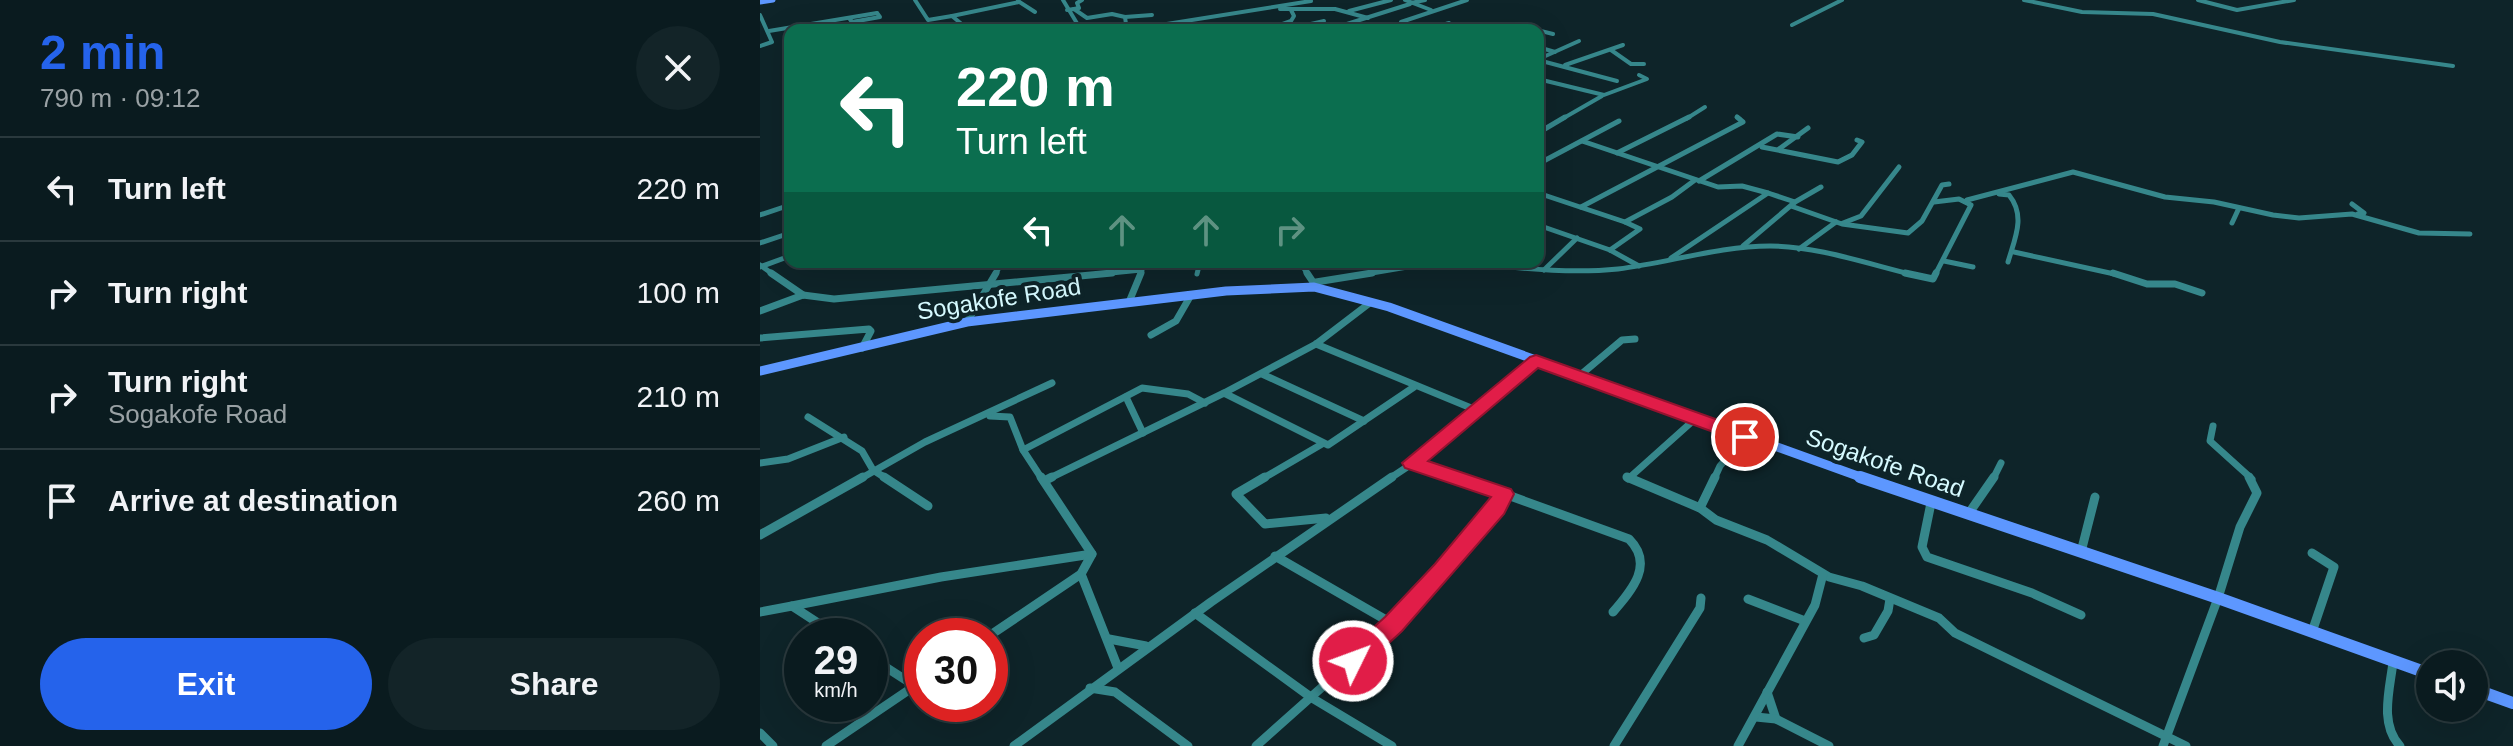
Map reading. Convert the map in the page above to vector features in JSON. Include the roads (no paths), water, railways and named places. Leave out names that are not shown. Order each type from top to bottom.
[{"type":"main road","points":[[761,2],[773,0]]},
{"type":"main road","name":"Sogakofe Road","points":[[760,371],[967,322],[1191,295],[1315,284],[1931,503],[2218,598],[2416,669]]},
{"type":"main road","points":[[2488,694],[2513,703]]},
{"type":"street","points":[[929,0],[916,1],[928,20],[1018,1],[1035,12]]},
{"type":"street","points":[[1063,0],[1077,24]]},
{"type":"street","points":[[1067,10],[1079,8],[1077,3],[1082,0]]},
{"type":"street","points":[[1265,8],[1347,11],[1391,0]]},
{"type":"street","points":[[1348,24],[1408,2],[1425,0]]},
{"type":"street","points":[[1401,22],[1467,0]]},
{"type":"street","points":[[1792,25],[1842,0]]},
{"type":"street","points":[[2024,0],[2082,12],[2153,14],[2280,42],[2453,66]]},
{"type":"street","points":[[2198,0],[2237,10],[2294,0]]},
{"type":"street","points":[[1166,24],[1311,1]]},
{"type":"street","points":[[1408,2],[1433,10]]},
{"type":"street","points":[[1074,9],[1087,18],[1112,14],[1125,17],[1152,15]]},
{"type":"street","points":[[1291,10],[1294,16],[1291,21]]},
{"type":"street","points":[[1347,11],[1368,18]]},
{"type":"street","points":[[814,24],[877,13]]},
{"type":"street","points":[[760,15],[772,42],[760,46]]},
{"type":"street","points":[[952,16],[962,24]]},
{"type":"street","points":[[1125,17],[1126,24]]},
{"type":"street","points":[[1283,24],[1291,21],[1300,24]]},
{"type":"street","points":[[1308,24],[1324,21]]},
{"type":"street","points":[[760,35],[784,29]]},
{"type":"street","points":[[1544,32],[1553,34]]},
{"type":"street","points":[[1544,57],[1579,41]]},
{"type":"street","points":[[1563,66],[1623,45]]},
{"type":"street","points":[[1544,49],[1555,52]]},
{"type":"street","points":[[1611,50],[1631,64],[1644,64]]},
{"type":"street","points":[[1544,61],[1617,81]]},
{"type":"street","points":[[1544,130],[1604,95],[1647,79],[1639,75]]},
{"type":"street","points":[[1544,80],[1604,95]]},
{"type":"street","points":[[1617,153],[1682,122],[1705,107]]},
{"type":"street","points":[[1581,207],[1743,122],[1737,117]]},
{"type":"street","points":[[1544,161],[1619,121]]},
{"type":"street","points":[[1779,149],[1808,128]]},
{"type":"street","points":[[1625,222],[1762,147],[1777,134],[1798,137]]},
{"type":"street","points":[[1762,147],[1844,162],[1860,146],[1862,142],[1857,140]]},
{"type":"street","points":[[1582,141],[1697,181],[1728,188],[1742,186],[1768,193],[1839,223],[1908,233],[1922,221],[1942,185],[1949,184]]},
{"type":"street","points":[[1799,249],[1839,223],[1861,216],[1899,167]]},
{"type":"street","points":[[1934,202],[1948,198],[1965,200],[2073,172],[2165,197],[2214,202],[2299,218],[2364,213],[2352,204]]},
{"type":"street","points":[[1741,248],[1793,204],[1821,187]]},
{"type":"street","points":[[1666,261],[1768,193]]},
{"type":"street","points":[[1997,193],[2009,195],[2018,206],[2018,230],[2014,252],[2008,262]]},
{"type":"street","points":[[1544,195],[1640,229],[1610,250]]},
{"type":"street","points":[[1526,268],[1639,266],[1741,248],[1799,249],[1933,279],[1971,205],[1965,200]]},
{"type":"street","points":[[760,215],[784,207]]},
{"type":"street","points":[[2232,223],[2239,208]]},
{"type":"street","points":[[2356,215],[2419,233],[2470,234]]},
{"type":"street","points":[[1544,228],[1610,250],[1639,266]]},
{"type":"street","points":[[760,243],[784,235]]},
{"type":"street","points":[[1544,270],[1577,238]]},
{"type":"street","points":[[2014,252],[2099,268],[2147,284],[2175,284],[2202,293]]},
{"type":"street","points":[[761,266],[784,258]]},
{"type":"street","points":[[1944,261],[1973,267]]},
{"type":"street","points":[[761,266],[803,295],[834,299],[1141,270],[1129,302]]},
{"type":"street","points":[[967,322],[999,268]]},
{"type":"street","points":[[1197,274],[1198,268]]},
{"type":"street","points":[[1304,268],[1315,284],[1404,268]]},
{"type":"street","points":[[760,311],[803,295]]},
{"type":"street","points":[[1151,335],[1168,329],[1182,315],[1191,295]]},
{"type":"street","points":[[1044,481],[1262,374],[1316,344],[1372,302]]},
{"type":"street","points":[[760,338],[871,330],[862,348]]},
{"type":"street","points":[[1578,377],[1622,340],[1635,339]]},
{"type":"street","points":[[1316,344],[1476,410]]},
{"type":"street","points":[[1014,746],[1146,646],[1413,463],[1536,361]]},
{"type":"street","points":[[1262,374],[1364,421]]},
{"type":"street","points":[[760,535],[925,442],[1052,383]]},
{"type":"street","points":[[1023,450],[1149,386],[1188,394],[1205,403]]},
{"type":"street","points":[[1329,518],[1265,524],[1236,494],[1322,444],[1336,441],[1414,387]]},
{"type":"street","points":[[1224,393],[1322,444]]},
{"type":"street","points":[[1126,397],[1143,433]]},
{"type":"street","points":[[986,415],[1010,417],[1023,450],[1092,554]]},
{"type":"street","points":[[808,417],[844,437],[862,451],[873,470],[928,506]]},
{"type":"street","points":[[1695,419],[1626,478],[1767,540],[1823,574],[1862,586],[1939,618],[1955,633],[2166,741],[2186,746]]},
{"type":"street","points":[[2166,741],[2218,598],[2240,527],[2257,493],[2257,484],[2212,445],[2213,426]]},
{"type":"street","points":[[760,463],[788,459],[844,437]]},
{"type":"street","points":[[1700,508],[1720,466],[1745,437]]},
{"type":"street","points":[[1413,463],[1629,539],[1640,550],[1643,564],[1627,596],[1613,612]]},
{"type":"street","points":[[1968,515],[1987,490],[2001,463]]},
{"type":"street","points":[[1256,746],[1393,624],[1487,519],[1504,494]]},
{"type":"street","points":[[2081,552],[2095,497]]},
{"type":"street","points":[[1931,503],[1922,547],[1927,557],[2032,593],[2081,615]]},
{"type":"street","points":[[2311,634],[2334,567],[2312,553]]},
{"type":"street","points":[[1008,623],[1081,574],[1092,554]]},
{"type":"street","points":[[760,612],[941,577],[1092,554]]},
{"type":"street","points":[[1275,556],[1393,624]]},
{"type":"street","points":[[1081,574],[1109,639],[1116,669],[1115,692]]},
{"type":"street","points":[[1738,746],[1823,585],[1823,574]]},
{"type":"street","points":[[1614,746],[1700,608],[1701,598]]},
{"type":"street","points":[[1748,599],[1805,621]]},
{"type":"street","points":[[1864,638],[1874,635],[1888,611],[1890,599]]},
{"type":"street","points":[[792,606],[810,618]]},
{"type":"street","points":[[1195,613],[1312,698],[1392,746]]},
{"type":"street","points":[[1109,639],[1146,646]]},
{"type":"street","points":[[2393,662],[2388,713],[2391,736],[2400,746]]},
{"type":"street","points":[[1090,688],[1115,692],[1188,746]]},
{"type":"street","points":[[1767,692],[1776,719]]},
{"type":"street","points":[[826,746],[904,693]]},
{"type":"street","points":[[1756,717],[1776,719],[1829,746]]},
{"type":"street","points":[[760,733],[773,746]]}]
